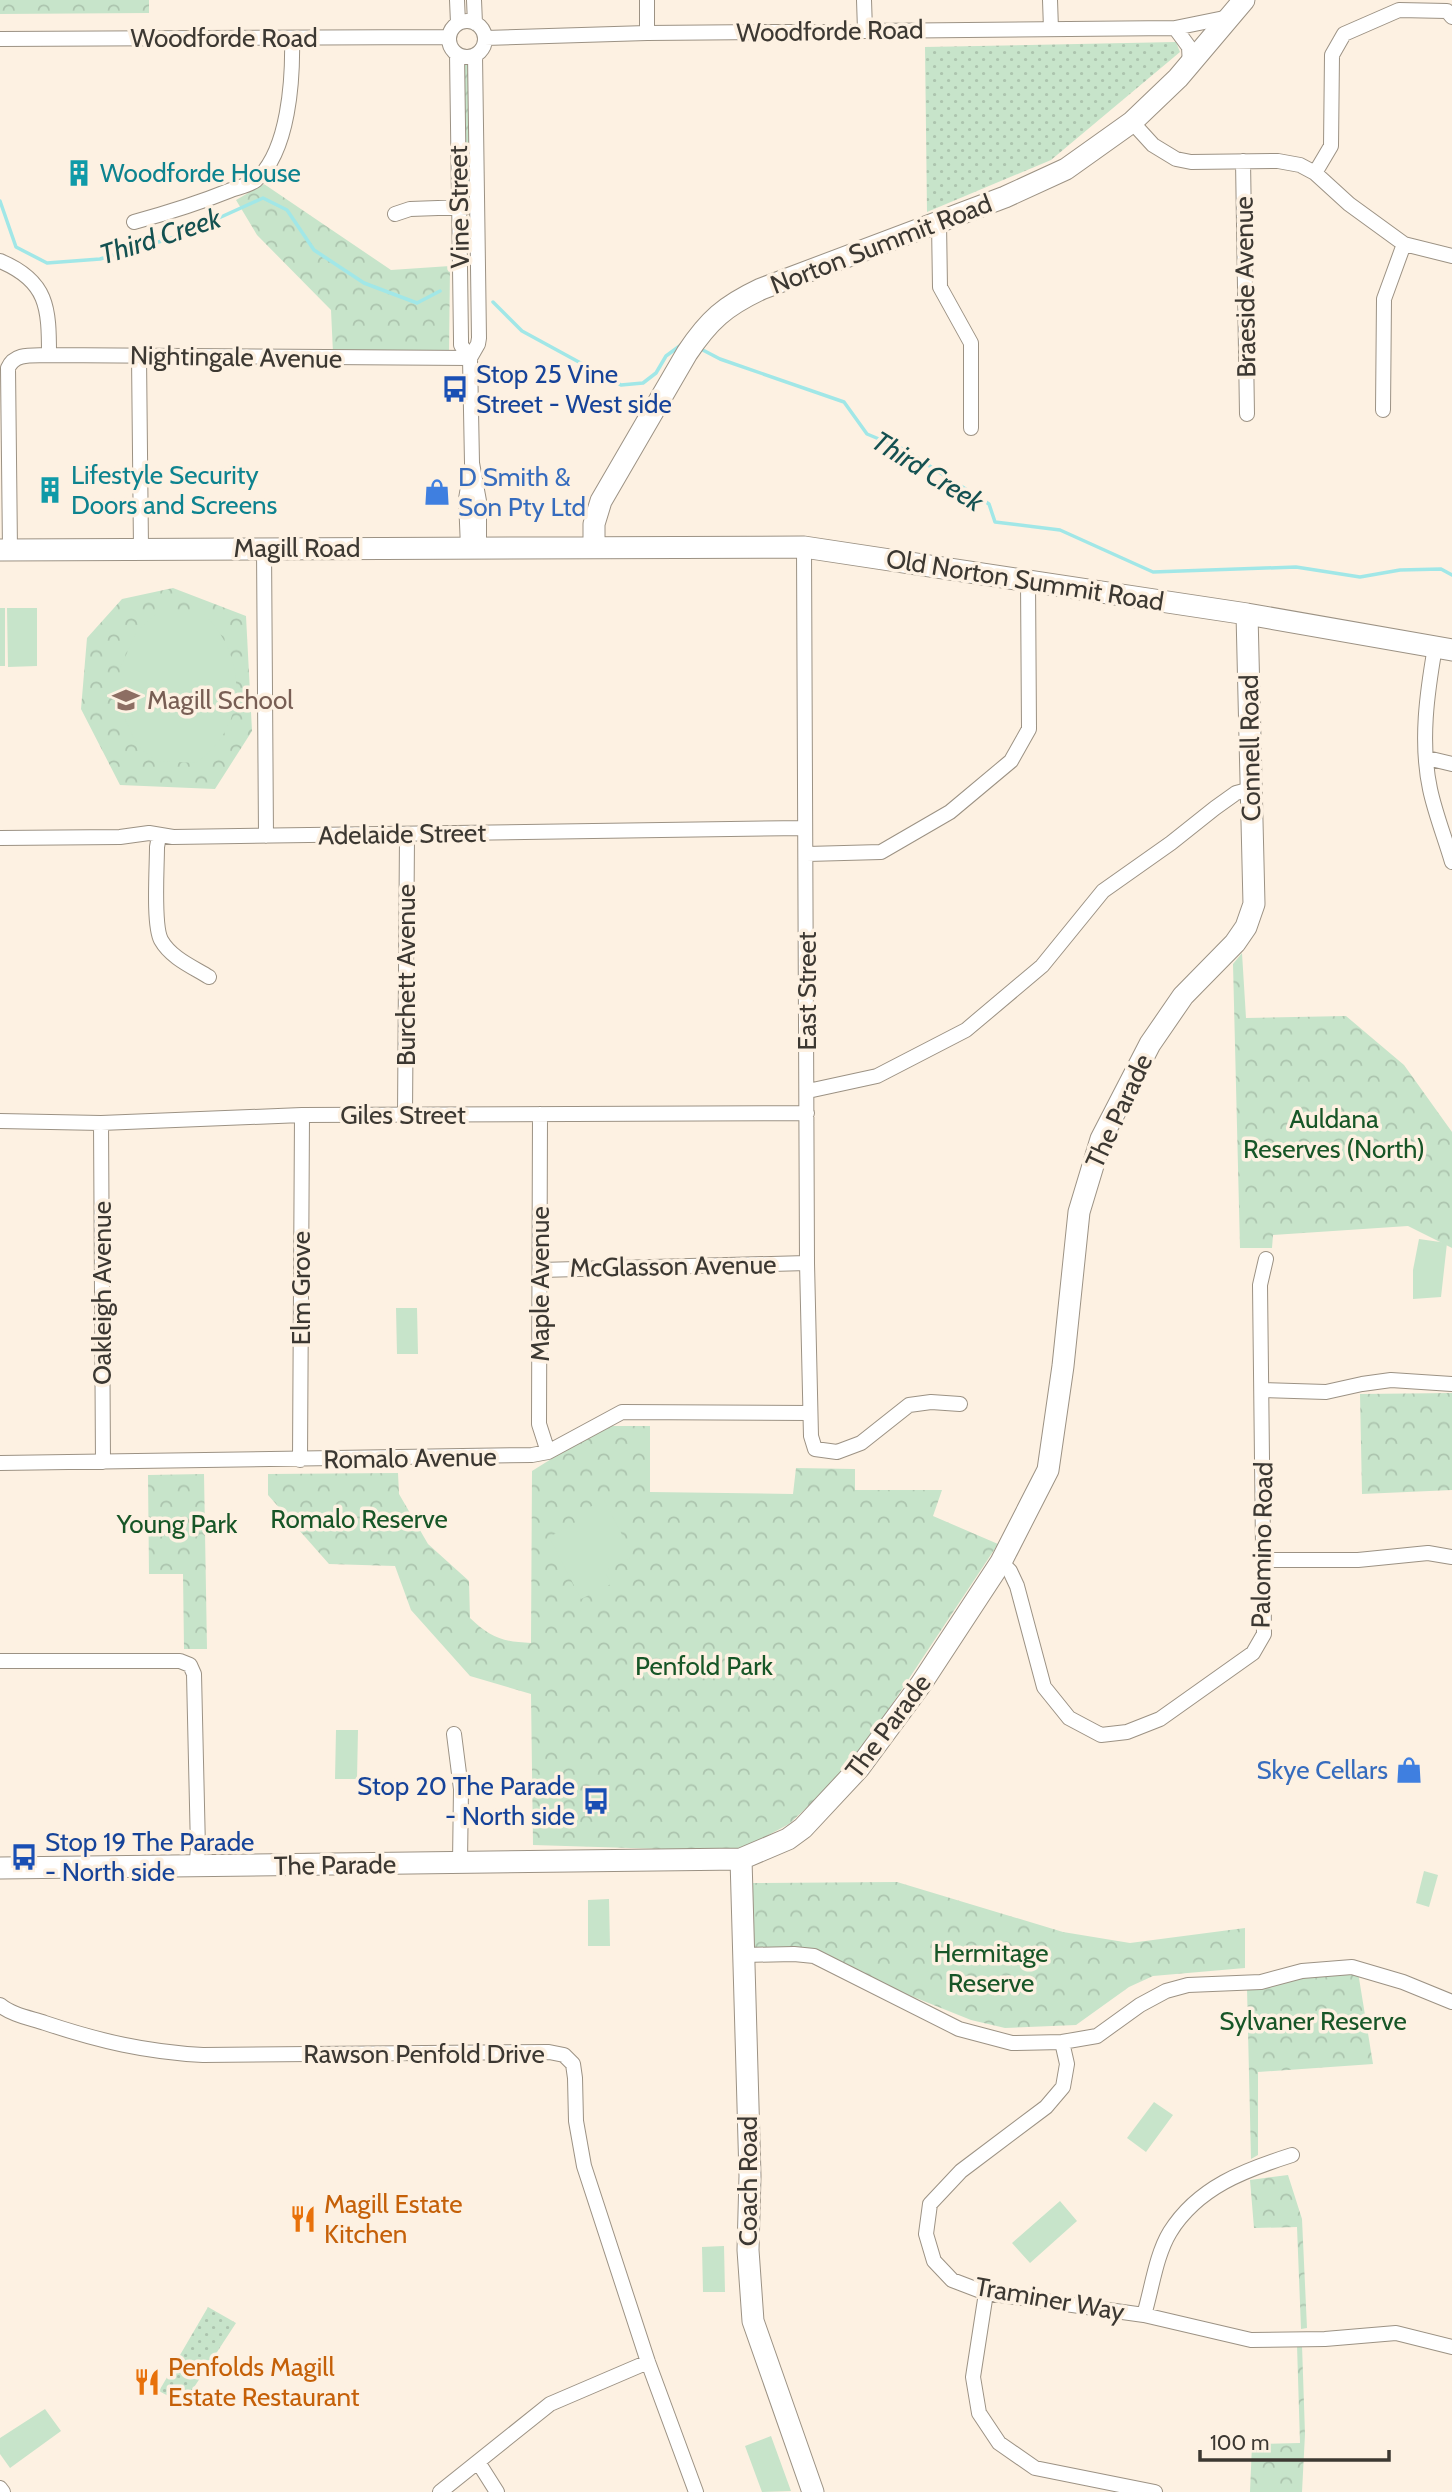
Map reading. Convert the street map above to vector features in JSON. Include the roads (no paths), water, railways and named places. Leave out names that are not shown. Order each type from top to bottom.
[{"type":"main road","name":"Norton Summit Road","points":[[594,547],[596,511],[687,353],[716,315],[734,302],[761,289],[939,223],[1066,169],[1132,122],[1189,65],[1244,0]]},
{"type":"main road","name":"Magill Road","points":[[5,550],[594,547]]},
{"type":"main road","name":"Old Norton Summit Road","points":[[594,547],[804,547],[1247,614],[1443,648]]},
{"type":"main road","name":"Connell Road","points":[[1247,614],[1252,883]]},
{"type":"main road","name":"The Parade","points":[[0,1868],[741,1859],[788,1839],[803,1828],[859,1768],[915,1694],[1001,1562],[1048,1470],[1063,1366],[1079,1212],[1101,1139],[1134,1072],[1166,1020],[1183,996],[1235,943],[1246,928],[1254,904],[1252,883]]},
{"type":"main road","name":"Coach Road","points":[[741,1859],[750,2176],[748,2250],[752,2321],[813,2492]]},
{"type":"street","points":[[457,0],[457,23]]},
{"type":"street","points":[[474,0],[475,23]]},
{"type":"street","points":[[647,0],[647,33]]},
{"type":"street","points":[[864,0],[865,30]]},
{"type":"street","points":[[1051,0],[1051,29]]},
{"type":"street","points":[[1315,173],[1331,146],[1332,55],[1344,34],[1399,10],[1447,11],[1452,17]]},
{"type":"street","name":"Woodforde Road","points":[[485,37],[1175,28],[1229,17]]},
{"type":"street","points":[[457,23],[475,23],[484,32],[483,48],[475,55],[463,57],[450,47],[450,32],[457,23]]},
{"type":"street","points":[[1175,28],[1189,47],[1189,65]]},
{"type":"street","name":"Woodforde Road","points":[[0,39],[449,37]]},
{"type":"street","points":[[134,222],[179,210],[255,181],[271,161],[290,101],[292,38]]},
{"type":"street","name":"Vine Street","points":[[457,54],[461,345],[470,358]]},
{"type":"street","name":"Vine Street","points":[[473,547],[466,499],[472,463],[470,358],[479,338],[475,55]]},
{"type":"street","points":[[1132,122],[1153,145],[1176,159],[1191,162],[1278,161],[1300,164],[1404,244],[1452,256]]},
{"type":"street","name":"Braeside Avenue","points":[[1243,161],[1247,414]]},
{"type":"street","points":[[396,214],[410,209],[478,207]]},
{"type":"street","points":[[939,223],[940,287],[971,343],[971,428]]},
{"type":"street","points":[[1383,410],[1384,299],[1404,244]]},
{"type":"street","points":[[0,261],[18,269],[33,281],[42,296],[49,324],[49,355]]},
{"type":"street","name":"Nightingale Avenue","points":[[5,550],[8,368],[10,363],[22,356],[470,358]]},
{"type":"street","points":[[139,356],[141,549]]},
{"type":"street","name":"East Street","points":[[804,547],[807,1263],[811,1436],[815,1449],[837,1452],[861,1443],[909,1405],[931,1402],[960,1404]]},
{"type":"street","points":[[264,548],[266,836]]},
{"type":"street","points":[[807,854],[881,852],[950,812],[1011,761],[1029,729],[1028,581]]},
{"type":"street","points":[[1443,648],[1425,715],[1426,758],[1430,788],[1452,862]]},
{"type":"street","points":[[1426,758],[1452,764]]},
{"type":"street","points":[[808,1091],[877,1076],[966,1030],[1042,967],[1103,891],[1171,844],[1236,793],[1251,789]]},
{"type":"street","name":"Adelaide Street","points":[[0,838],[120,837],[136,834],[407,835],[806,828]]},
{"type":"street","name":"Burchett Avenue","points":[[405,1115],[407,835]]},
{"type":"street","points":[[159,836],[157,874],[160,939],[171,952],[209,977]]},
{"type":"street","name":"Giles Street","points":[[0,1121],[101,1123],[302,1115],[807,1112]]},
{"type":"street","name":"Maple Avenue","points":[[540,1114],[539,1424],[548,1452]]},
{"type":"street","name":"Elm Grove","points":[[300,1460],[302,1115]]},
{"type":"street","name":"Oakleigh Avenue","points":[[101,1123],[103,1462]]},
{"type":"street","name":"Palomino Road","points":[[1001,1562],[1010,1571],[1017,1586],[1044,1687],[1069,1718],[1101,1735],[1127,1732],[1160,1719],[1253,1653],[1264,1634],[1260,1285],[1266,1259]]},
{"type":"street","name":"McGlasson Avenue","points":[[540,1270],[807,1263]]},
{"type":"street","points":[[1263,1390],[1326,1392],[1391,1380],[1452,1384]]},
{"type":"street","name":"Romalo Avenue","points":[[0,1463],[532,1455],[548,1452],[622,1412],[810,1412]]},
{"type":"street","points":[[1264,1560],[1359,1560],[1428,1553],[1452,1557]]},
{"type":"street","points":[[0,1661],[180,1661],[190,1665],[194,1674],[198,1849],[196,1867]]},
{"type":"street","points":[[454,1734],[461,1789],[460,1863]]},
{"type":"street","points":[[745,1955],[814,1956],[959,2029],[1012,2043],[1062,2042],[1097,2036],[1140,2005],[1166,1991],[1188,1985],[1261,1982],[1302,1971],[1352,1967],[1403,1982],[1452,2002]]},
{"type":"street","name":"Rawson Penfold Drive","points":[[0,2005],[18,2014],[64,2029],[158,2052],[203,2055],[549,2052],[564,2055],[573,2064],[575,2071],[576,2121],[584,2166],[648,2362],[696,2492]]},
{"type":"street","name":"Traminer Way","points":[[1062,2042],[1067,2064],[1063,2087],[1046,2107],[961,2171],[930,2204],[926,2234],[934,2261],[952,2280],[986,2293],[1144,2315],[1251,2340],[1325,2339],[1396,2333],[1452,2347]]},
{"type":"street","points":[[1144,2315],[1170,2233],[1190,2207],[1220,2183],[1292,2155]]},
{"type":"street","points":[[986,2293],[973,2377],[979,2413],[999,2443],[1035,2468],[1155,2492]]},
{"type":"street","points":[[440,2492],[550,2404],[648,2362]]},
{"type":"street","points":[[478,2462],[497,2492]]},
{"type":"waterway","name":"Third Creek","points":[[0,201],[16,247],[47,263],[100,259],[179,236],[263,198],[287,210],[314,250],[364,283],[417,303],[440,291]]},
{"type":"waterway","name":"Third Creek","points":[[493,302],[522,331],[621,385],[643,383],[656,373],[666,356],[681,345]]},
{"type":"waterway","name":"Third Creek","points":[[699,348],[720,359],[844,402],[867,434],[903,449],[989,504],[995,522],[1060,530],[1153,572],[1296,567],[1360,577],[1400,570],[1441,569],[1452,575]]},
{"type":"place","name":"Woodforde House","points":[[79,173]]},
{"type":"place","name":"Stop 25 Vine Street - West side","points":[[455,389]]},
{"type":"place","name":"Lifestyle Security Doors and Screens","points":[[50,490]]},
{"type":"place","name":"D Smith & Son Pty Ltd","points":[[437,492]]},
{"type":"place","name":"Magill School","points":[[126,700]]},
{"type":"place","name":"Skye Cellars","points":[[1409,1770]]},
{"type":"place","name":"Stop 20 The Parade - North side","points":[[596,1801]]},
{"type":"place","name":"Stop 19 The Parade - North side","points":[[24,1857]]},
{"type":"place","name":"Magill Estate Kitchen","points":[[303,2219]]},
{"type":"place","name":"Penfolds Magill Estate Restaurant","points":[[147,2382]]},
{"type":"park label","name":"Auldana Reserves (North)","points":[[1334,1134]]},
{"type":"park label","name":"Romalo Reserve","points":[[359,1519]]},
{"type":"park label","name":"Young Park","points":[[177,1524]]},
{"type":"park label","name":"Penfold Park","points":[[704,1666]]},
{"type":"park label","name":"Hermitage Reserve","points":[[991,1968]]},
{"type":"park label","name":"Sylvaner Reserve","points":[[1313,2021]]}]
